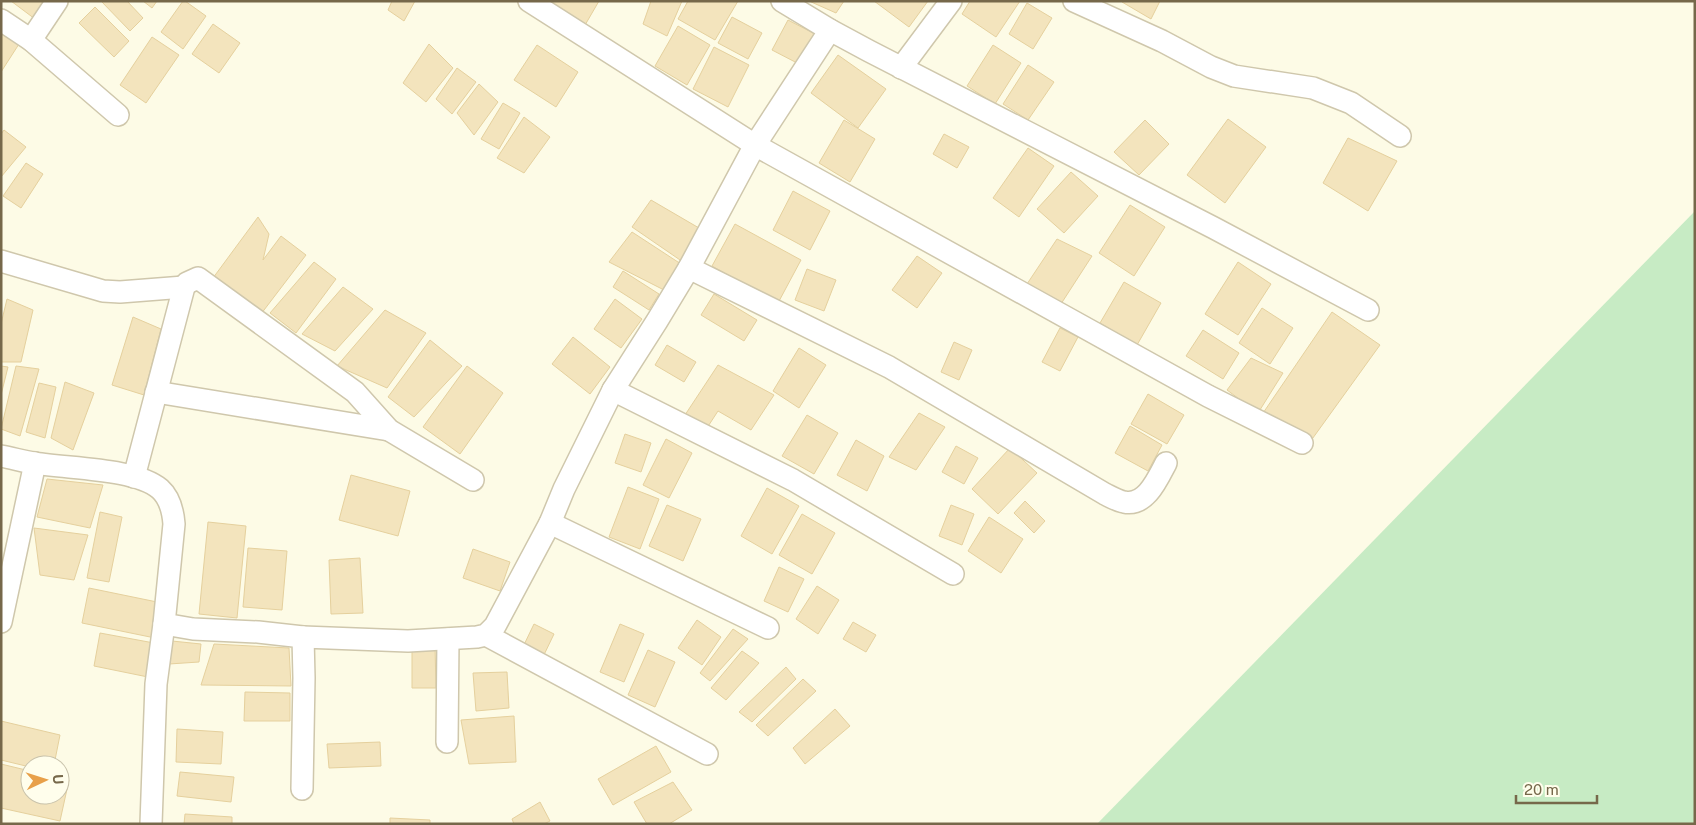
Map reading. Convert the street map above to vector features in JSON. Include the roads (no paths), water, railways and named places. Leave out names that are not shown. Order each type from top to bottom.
[{"type":"street","points":[[31,40],[57,1]]},
{"type":"street","points":[[529,1],[755,144],[1208,396],[1302,443]]},
{"type":"street","points":[[782,1],[830,30],[901,68],[1368,310]]},
{"type":"street","points":[[901,68],[951,1]]},
{"type":"street","points":[[1074,1],[1162,41],[1211,67],[1234,76],[1313,88],[1351,103],[1400,136]]},
{"type":"street","points":[[1,20],[31,40],[118,116]]},
{"type":"street","points":[[486,635],[495,626],[550,522],[564,489],[613,390],[658,321],[689,268],[755,144],[830,30]]},
{"type":"street","points":[[1,261],[103,291],[120,292],[184,287]]},
{"type":"street","points":[[689,268],[889,367],[1105,494],[1122,502],[1130,503],[1141,498],[1154,486],[1166,463]]},
{"type":"street","points":[[134,477],[184,287],[187,283],[198,278],[355,392],[389,430],[473,480]]},
{"type":"street","points":[[613,390],[793,480],[953,574]]},
{"type":"street","points":[[156,392],[389,430]]},
{"type":"street","points":[[1,456],[35,464],[134,477],[158,488],[166,495],[173,514],[174,524],[156,684],[151,824]]},
{"type":"street","points":[[1,622],[35,464]]},
{"type":"street","points":[[550,522],[768,628]]},
{"type":"street","points":[[164,624],[193,629],[408,642],[486,635],[707,754]]},
{"type":"street","points":[[302,789],[303,637]]},
{"type":"street","points":[[447,742],[448,639]]}]
